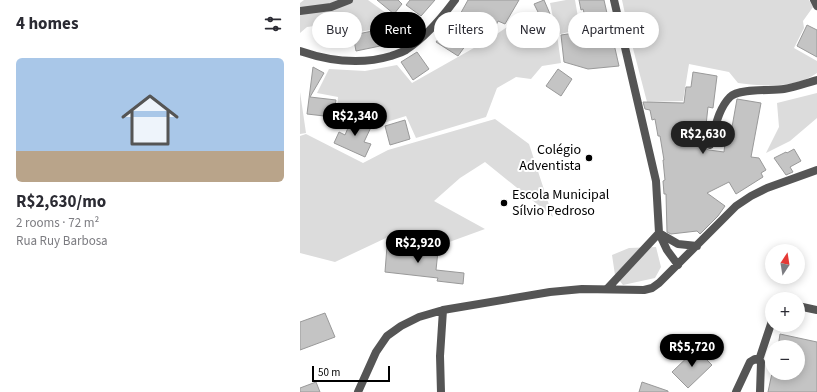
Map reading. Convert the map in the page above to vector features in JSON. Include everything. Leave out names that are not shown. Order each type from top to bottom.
[{"type":"street","points":[[300,11],[331,7],[349,0]]},
{"type":"street","points":[[300,51],[334,59],[359,62],[382,59],[404,52],[422,38],[439,21],[455,0]]},
{"type":"street","points":[[614,0],[625,53],[655,174],[658,199],[659,233],[669,255],[678,264]]},
{"type":"street","points":[[814,0],[817,6]]},
{"type":"street","points":[[710,145],[723,107],[729,97],[733,94],[783,89],[817,80]]},
{"type":"street","points":[[358,392],[376,352],[387,336],[401,326],[418,317],[443,310],[558,291],[609,287],[636,290],[652,288],[697,246],[736,206],[767,188],[817,170]]},
{"type":"street","points":[[659,233],[678,244],[697,246]]},
{"type":"street","points":[[609,287],[659,233]]},
{"type":"street","points":[[805,307],[817,310]]},
{"type":"street","points":[[441,392],[440,356],[443,310]]},
{"type":"street","points":[[760,392],[761,362],[759,360],[768,332]]},
{"type":"street","points":[[736,392],[750,362],[755,359],[759,360]]},
{"type":"shaded area","points":[[304,0],[368,0],[384,12],[370,12],[370,30],[362,32],[362,12],[312,12],[312,26],[307,27],[300,33],[300,3]]},
{"type":"shaded area","points":[[575,0],[577,12],[568,12],[568,32],[560,34],[560,12],[552,12],[550,3]]},
{"type":"shaded area","points":[[622,0],[809,0],[813,7],[803,21],[804,28],[794,48],[817,61],[817,73],[799,82],[779,85],[758,85],[738,83],[729,72],[689,64],[683,101],[647,102],[633,48],[659,48],[659,12],[625,12]]},
{"type":"shaded area","points":[[506,28],[506,48],[559,48],[561,63],[542,66],[531,79],[516,77],[497,88],[486,117],[416,138],[406,116],[380,124],[337,109],[338,97],[317,93],[329,69],[365,71],[397,65],[412,83],[474,48],[498,48],[498,33]]},
{"type":"shaded area","points":[[300,92],[306,133],[300,134]]},
{"type":"shaded area","points":[[817,93],[817,118],[790,141],[766,153],[779,127],[777,103]]},
{"type":"shaded area","points":[[495,119],[529,144],[553,217],[485,162],[460,178],[434,201],[485,229],[441,245],[388,237],[335,262],[300,253],[300,136],[306,134],[363,163],[388,150]]},
{"type":"shaded area","points":[[656,247],[661,267],[655,278],[623,285],[615,275],[612,255],[629,248]]},
{"type":"building","points":[[377,0],[398,0],[402,4],[396,12],[392,12]]},
{"type":"building","points":[[410,0],[435,0],[424,12],[416,12],[406,5]]},
{"type":"building","points":[[468,0],[519,0],[512,12],[506,12],[505,24],[498,21],[498,12],[461,12]]},
{"type":"building","points":[[544,0],[549,12],[538,12],[534,4]]},
{"type":"building","points":[[579,0],[604,0],[607,12],[584,12],[583,9],[581,10]]},
{"type":"building","points":[[807,25],[817,30],[817,57],[797,46]]},
{"type":"building","points":[[370,31],[370,48],[356,51],[355,48],[362,48],[362,33]]},
{"type":"building","points":[[568,34],[568,48],[615,48],[619,66],[588,69],[564,62],[561,35]]},
{"type":"building","points":[[445,48],[464,48],[458,56]]},
{"type":"building","points":[[417,52],[429,69],[413,80],[401,62]]},
{"type":"building","points":[[313,67],[324,73],[310,97],[336,100],[333,117],[307,114]]},
{"type":"building","points":[[558,69],[572,79],[561,96],[546,86]]},
{"type":"building","points":[[693,72],[717,76],[713,108],[708,107],[706,125],[708,125],[704,148],[724,152],[725,143],[729,144],[737,99],[761,103],[751,157],[759,158],[766,170],[761,173],[763,177],[736,194],[729,182],[707,193],[725,206],[718,216],[700,234],[697,231],[671,234],[667,232],[666,194],[664,194],[663,181],[665,180],[664,160],[660,136],[658,136],[655,119],[652,120],[650,110],[645,109],[643,102],[684,103],[686,87],[691,87]]},
{"type":"building","points":[[353,116],[372,125],[364,142],[371,144],[365,157],[334,143],[339,132],[345,135]]},
{"type":"building","points":[[405,120],[410,139],[390,145],[385,126]]},
{"type":"building","points":[[794,149],[801,161],[790,167],[793,172],[786,175],[774,158]]},
{"type":"building","points":[[387,246],[438,251],[436,270],[464,273],[463,284],[437,281],[438,278],[385,272]]},
{"type":"building","points":[[325,313],[335,337],[300,350],[300,322]]},
{"type":"building","points":[[780,334],[817,342],[817,392],[768,392],[771,380],[805,380],[805,340],[779,340]]},
{"type":"building","points":[[696,349],[712,365],[688,388],[672,372]]},
{"type":"building","points":[[316,382],[320,392],[300,392],[300,388]]},
{"type":"building","points":[[642,382],[668,391],[668,392],[639,392]]},
{"type":"place","name":"Colégio Adventista","points":[[589,158]]},
{"type":"place","name":"Escola Municipal Sílvio Pedroso","points":[[504,203]]}]
